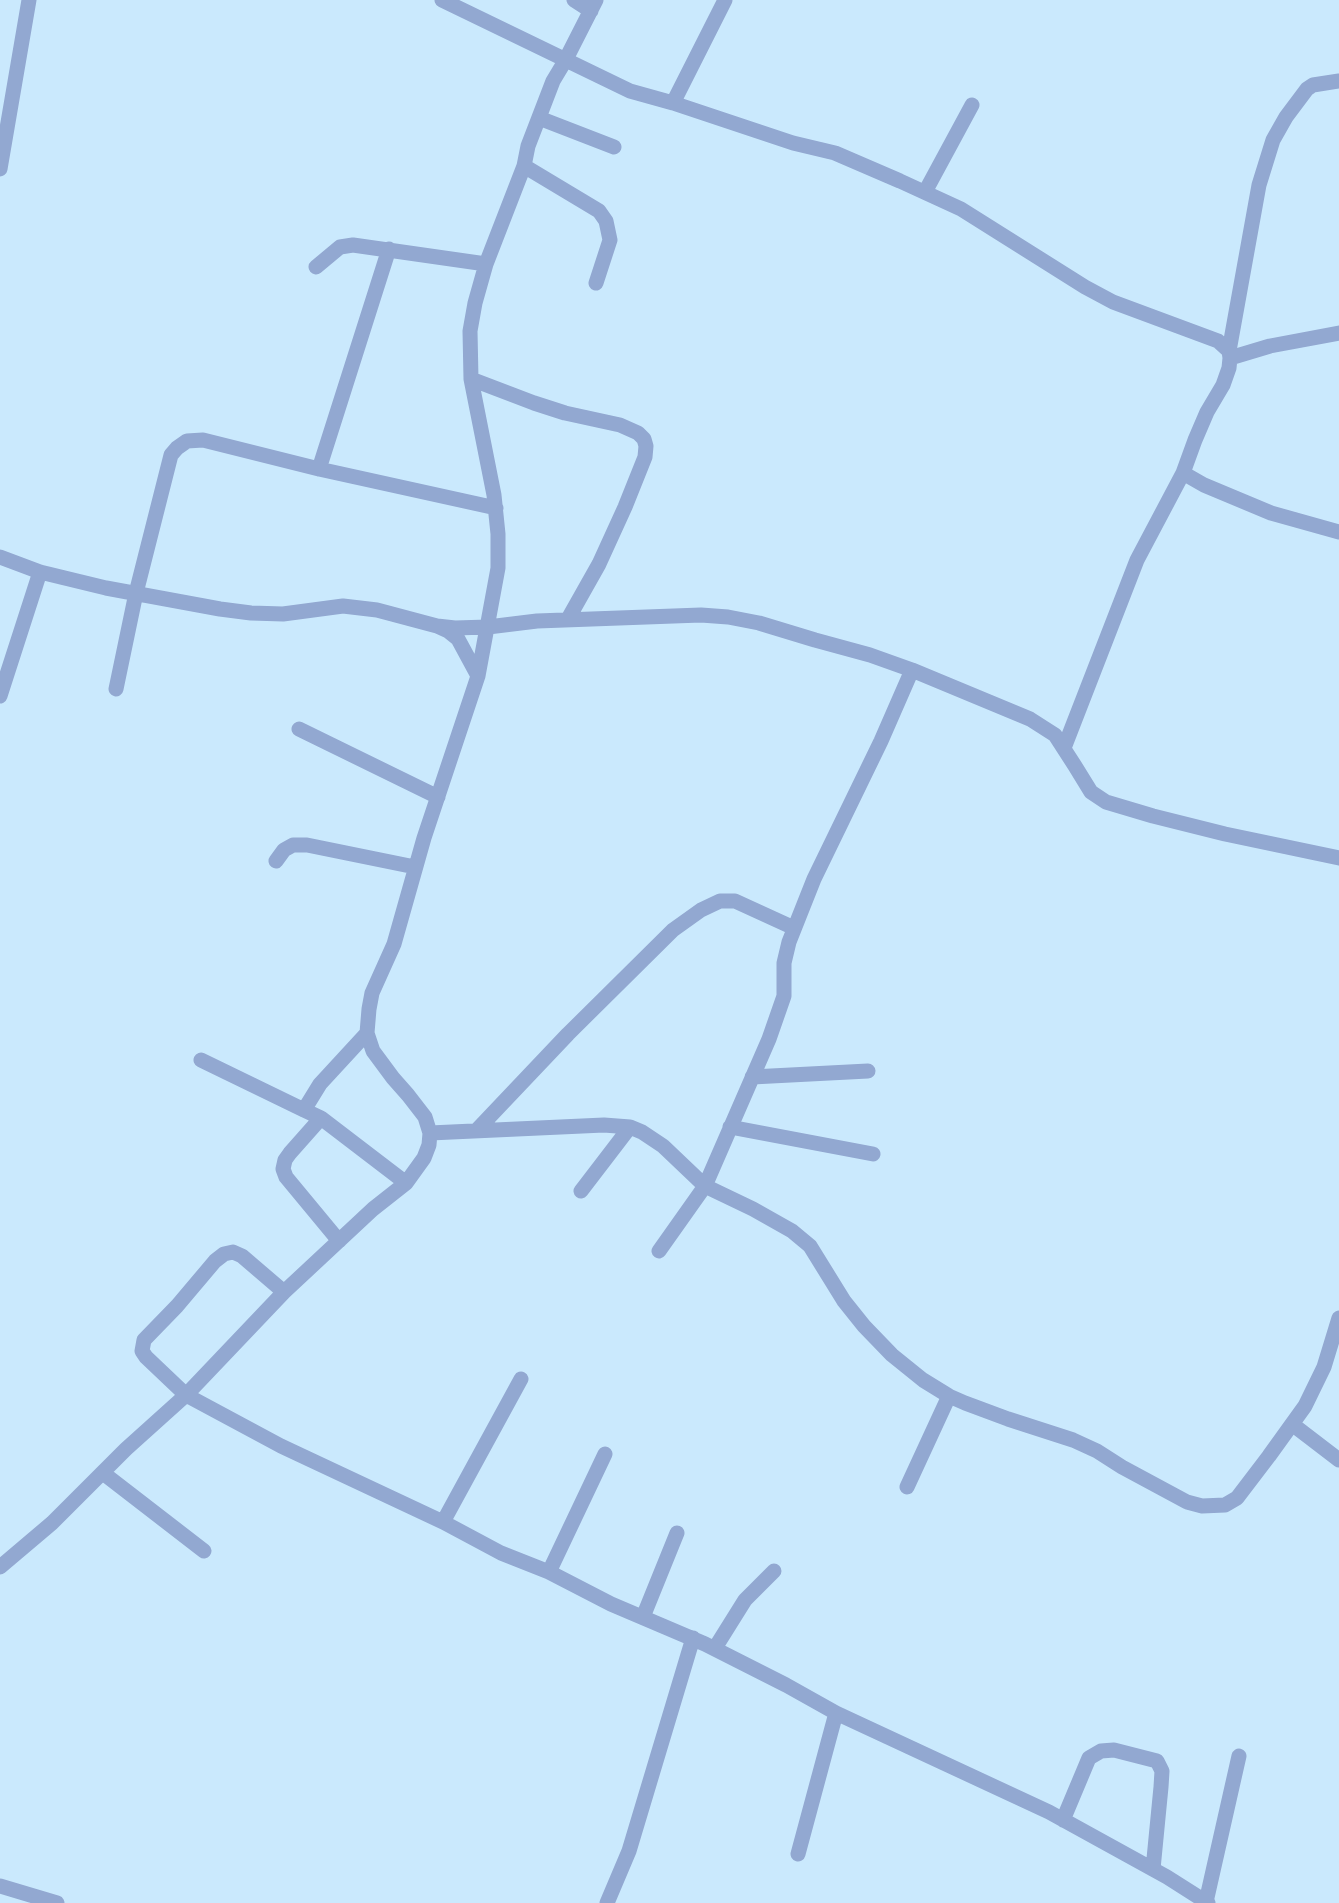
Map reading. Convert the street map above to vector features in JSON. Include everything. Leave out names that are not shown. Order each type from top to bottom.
[{"type":"street","points":[[0,169],[29,0]]},
{"type":"street","points":[[442,0],[630,91],[673,103],[793,144],[835,154],[925,192],[961,209],[1085,287],[1106,298],[1208,336],[1218,341],[1230,354]]},
{"type":"street","points":[[0,1567],[52,1523],[126,1449],[186,1395],[284,1292],[372,1209],[406,1182],[424,1158],[429,1145],[430,1133],[426,1117],[392,1078],[373,1051],[367,1033],[368,1016],[372,994],[394,944],[415,867],[478,676],[488,627],[498,568],[498,534],[496,508],[471,378],[470,331],[475,303],[486,264],[524,166],[528,146],[553,81],[593,5],[574,0]]},
{"type":"street","points":[[673,103],[725,0]]},
{"type":"street","points":[[1064,748],[1137,560],[1183,473],[1207,412],[1223,385],[1259,185],[1273,140],[1282,123],[1307,89],[1313,85],[1339,81]]},
{"type":"street","points":[[925,192],[972,105]]},
{"type":"street","points":[[539,118],[614,147]]},
{"type":"street","points":[[524,166],[599,210],[606,220],[610,240],[596,282]]},
{"type":"street","points":[[316,267],[340,247],[353,246],[389,249],[486,264]]},
{"type":"street","points":[[319,469],[389,249]]},
{"type":"street","points":[[1230,354],[1339,333]]},
{"type":"street","points":[[471,378],[557,411],[620,425],[638,433],[644,439],[646,446],[645,457],[625,507],[599,564],[568,619]]},
{"type":"street","points":[[116,689],[136,593],[171,455],[187,441],[204,440],[319,469],[496,508]]},
{"type":"street","points":[[1183,473],[1204,485],[1271,513],[1339,532]]},
{"type":"street","points":[[0,558],[40,572],[136,593],[251,613],[283,614],[343,606],[377,610],[437,626],[455,628],[488,627],[568,619],[701,615],[728,617],[759,623],[870,655],[912,670],[1030,719],[1055,735],[1090,792],[1106,802],[1225,834],[1339,858]]},
{"type":"street","points":[[0,696],[40,572]]},
{"type":"street","points":[[437,626],[448,631],[458,639],[478,676]]},
{"type":"street","points":[[659,1251],[704,1186],[769,1039],[784,996],[784,963],[794,928],[814,879],[881,741],[912,670]]},
{"type":"street","points":[[299,729],[438,796]]},
{"type":"street","points":[[276,861],[284,850],[293,846],[307,846],[415,867]]},
{"type":"street","points":[[476,1131],[568,1034],[673,930],[701,910],[720,901],[735,901],[794,928]]},
{"type":"street","points":[[304,1110],[320,1084],[367,1033]]},
{"type":"street","points":[[201,1060],[321,1118],[406,1182]]},
{"type":"street","points":[[752,1076],[868,1071]]},
{"type":"street","points":[[321,1118],[290,1153],[285,1160],[283,1169],[286,1177],[338,1241]]},
{"type":"street","points":[[430,1133],[604,1125],[630,1127],[642,1132],[664,1146],[704,1186],[753,1209],[798,1236],[810,1246],[844,1301],[864,1326],[892,1355],[923,1380],[949,1396],[1008,1419],[1073,1440],[1097,1451],[1122,1467],[1187,1502],[1202,1506],[1225,1505],[1237,1498],[1292,1424],[1305,1406],[1324,1367],[1339,1318]]},
{"type":"street","points":[[581,1192],[630,1127]]},
{"type":"street","points":[[730,1127],[873,1154]]},
{"type":"street","points":[[284,1292],[242,1256],[233,1252],[224,1254],[215,1261],[177,1306],[144,1340],[142,1351],[186,1395],[290,1450],[443,1522],[501,1554],[549,1572],[611,1604],[715,1648],[836,1713],[1063,1820],[1153,1869],[1207,1902],[1239,1756]]},
{"type":"street","points":[[443,1522],[521,1379]]},
{"type":"street","points":[[907,1488],[949,1396]]},
{"type":"street","points":[[1292,1424],[1339,1460]]},
{"type":"street","points":[[549,1572],[605,1454]]},
{"type":"street","points":[[103,1473],[204,1551]]},
{"type":"street","points":[[643,1617],[677,1533]]},
{"type":"street","points":[[715,1648],[745,1600],[774,1571]]},
{"type":"street","points":[[608,1903],[629,1851],[693,1638]]},
{"type":"street","points":[[798,1854],[836,1713]]},
{"type":"street","points":[[1063,1820],[1089,1758],[1100,1752],[1114,1750],[1157,1761],[1162,1771],[1153,1869]]},
{"type":"street","points":[[0,1886],[57,1903]]}]
